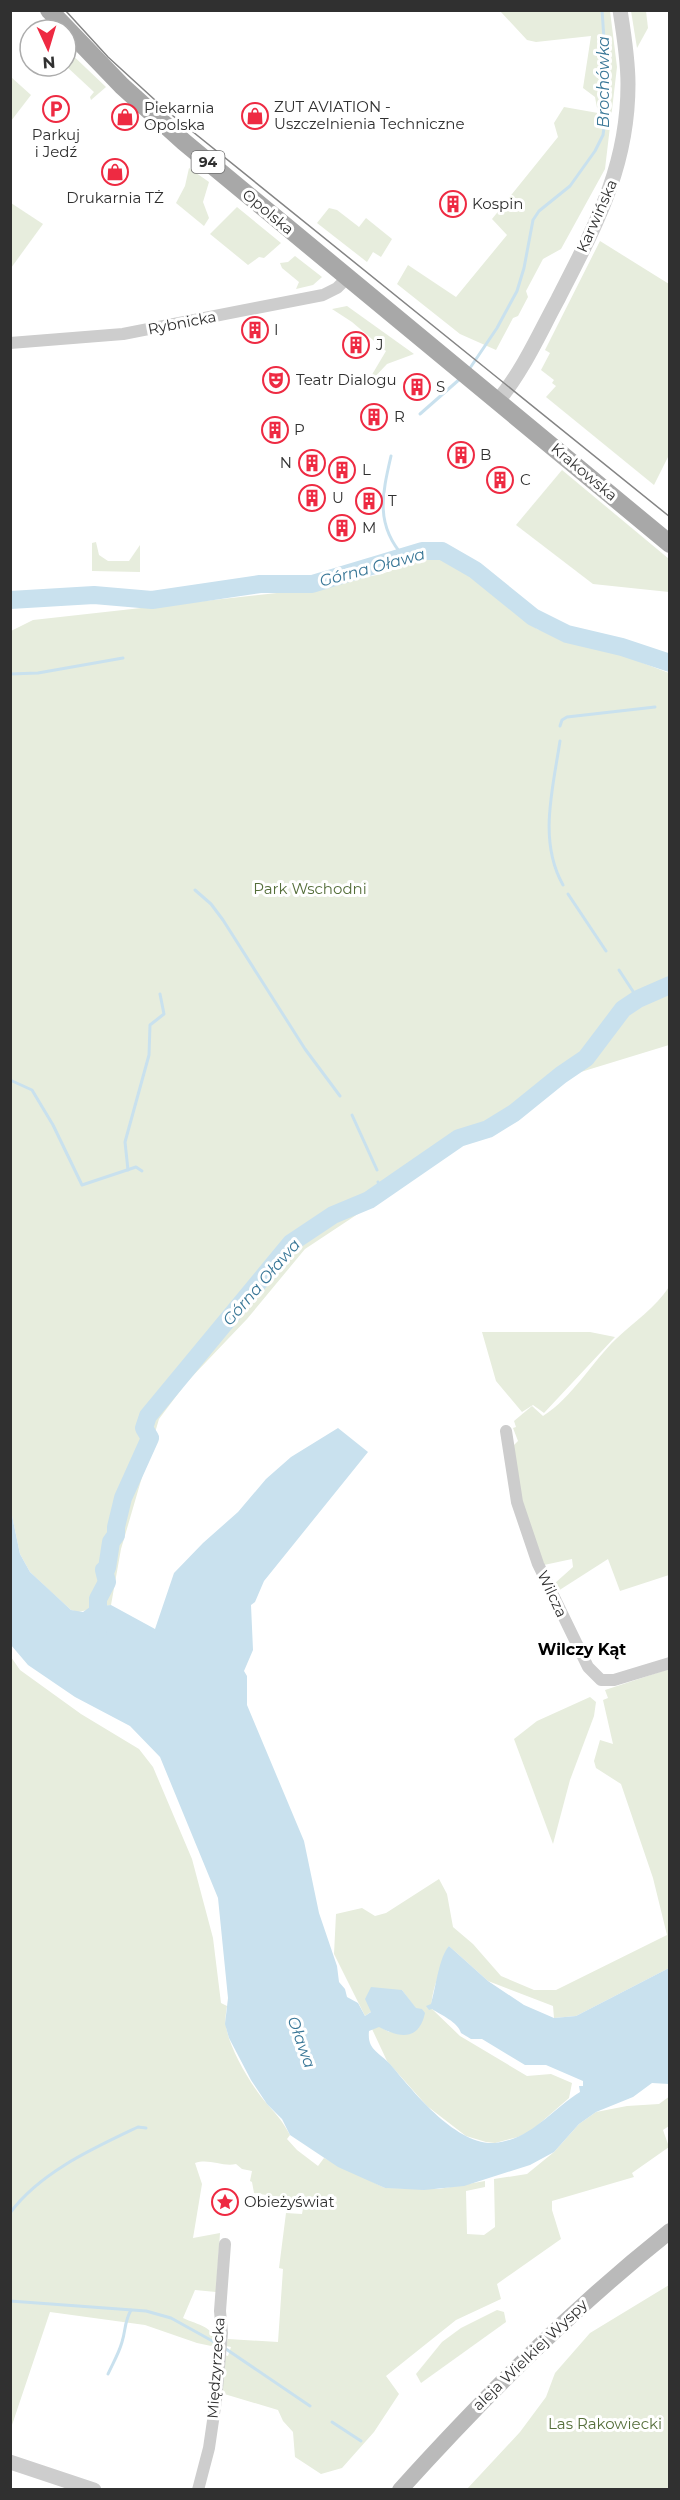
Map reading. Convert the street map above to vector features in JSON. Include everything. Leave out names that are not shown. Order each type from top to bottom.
[{"type":"main road","name":"Opolska","points":[[49,10],[123,86],[175,135],[497,402]]},
{"type":"main road","name":"Krakowska","points":[[497,402],[669,544]]},
{"type":"main road","name":"aleja Wielkiej Wyspy","points":[[400,2490],[456,2428],[542,2341],[669,2230]]},
{"type":"street","name":"Karwińska","points":[[497,402],[519,372],[552,310],[603,207],[618,165],[625,127],[628,82],[620,10]]},
{"type":"street","name":"Rybnicka","points":[[10,344],[123,334],[265,307],[323,295],[337,288],[347,278]]},
{"type":"street","name":"Wilcza","points":[[506,1431],[514,1488],[526,1530],[550,1591],[588,1667],[602,1680],[614,1680],[669,1663]]},
{"type":"street","name":"Międzyrzecka","points":[[198,2490],[209,2448],[216,2400],[222,2334],[220,2311],[225,2244]]},
{"type":"street","points":[[10,2462],[94,2490]]},
{"type":"green space","points":[[500,11],[610,11],[617,67],[605,169],[561,249],[543,259],[526,291],[528,297],[518,316],[513,318],[496,350],[460,334],[397,284],[408,265],[456,297],[507,235],[492,219],[558,137],[554,123],[564,107],[598,113],[595,97],[583,88],[591,36],[536,42],[527,40]]},
{"type":"green space","points":[[631,11],[646,11],[648,28],[637,48]]},
{"type":"green space","points":[[78,60],[106,87],[91,100],[90,97],[94,92],[78,77]]},
{"type":"green space","points":[[11,77],[31,95],[11,121]]},
{"type":"green space","points":[[189,168],[209,182],[203,202],[209,218],[204,226],[176,203],[185,186]]},
{"type":"green space","points":[[11,203],[43,224],[11,268]]},
{"type":"green space","points":[[237,207],[281,243],[264,258],[259,257],[248,265],[210,234]]},
{"type":"green space","points":[[329,208],[337,210],[359,227],[366,218],[392,239],[381,257],[373,252],[367,262],[317,223]]},
{"type":"green space","points":[[600,241],[669,284],[669,455],[654,485],[546,397],[556,386],[552,383],[554,380],[541,370],[550,353],[545,350]]},
{"type":"green space","points":[[295,256],[322,277],[313,285],[296,289],[299,282],[282,268],[280,263],[288,262]]},
{"type":"green space","points":[[347,306],[414,354],[387,364],[372,380],[370,378],[386,351],[352,322],[332,309]]},
{"type":"green space","points":[[562,470],[669,559],[669,592],[593,584],[516,525]]},
{"type":"green space","points":[[96,542],[99,555],[108,561],[129,561],[140,545],[140,572],[92,571],[92,543]]},
{"type":"green space","name":"Park Wschodni","points":[[425,557],[450,560],[537,629],[578,643],[609,650],[669,673],[669,1045],[571,1075],[518,1120],[456,1149],[305,1249],[247,1319],[186,1383],[159,1419],[121,1549],[111,1605],[78,1612],[71,1610],[30,1572],[20,1554],[11,1511],[11,631],[33,620],[295,591],[382,574]]},
{"type":"green space","points":[[669,1287],[669,1575],[620,1591],[608,1559],[558,1591],[554,1584],[573,1567],[572,1559],[544,1565],[521,1504],[513,1446],[518,1441],[513,1428],[516,1427],[514,1421],[532,1406],[543,1416],[554,1408],[573,1390],[607,1348],[651,1308]]},
{"type":"green space","points":[[482,1332],[590,1332],[615,1337],[544,1413],[533,1405],[522,1412],[496,1381]]},
{"type":"green space","points":[[11,1657],[20,1670],[81,1714],[139,1749],[153,1767],[192,1859],[213,1938],[221,2003],[227,2006],[226,2023],[231,2045],[255,2089],[290,2135],[287,2139],[318,2166],[324,2158],[385,2188],[439,2189],[485,2181],[485,2187],[466,2191],[467,2234],[484,2235],[495,2227],[494,2179],[527,2174],[554,2152],[579,2124],[596,2112],[627,2106],[659,2104],[670,2096],[669,2126],[663,2130],[669,2147],[632,2173],[634,2177],[552,2201],[552,2210],[561,2239],[497,2284],[501,2299],[456,2320],[386,2376],[399,2394],[374,2432],[342,2468],[321,2474],[295,2457],[293,2432],[283,2421],[278,2410],[221,2393],[225,2355],[228,2356],[231,2347],[226,2346],[228,2339],[278,2342],[283,2269],[279,2268],[286,2213],[302,2214],[304,2203],[308,2202],[254,2193],[250,2181],[252,2171],[242,2169],[236,2164],[205,2161],[195,2163],[202,2184],[193,2238],[220,2233],[216,2292],[195,2290],[183,2318],[210,2331],[216,2347],[197,2343],[145,2325],[50,2312],[11,2428]]},
{"type":"green space","points":[[669,1669],[669,1968],[576,2016],[554,2018],[553,2006],[488,1981],[449,1946],[435,1987],[432,2009],[460,2036],[527,2076],[551,2074],[572,2083],[569,2098],[531,2131],[495,2143],[466,2136],[427,2106],[387,2061],[372,2029],[379,2026],[389,2032],[416,2009],[402,1990],[365,2016],[334,1954],[336,1914],[362,1908],[375,1916],[386,1913],[439,1879],[447,1894],[453,1927],[473,1944],[501,1976],[534,1990],[556,1990],[667,1935],[653,1878],[621,1784],[596,1768],[594,1761],[600,1740],[613,1744],[603,1700],[608,1698],[605,1690]]},
{"type":"green space","points":[[590,1697],[596,1702],[594,1716],[570,1780],[553,1844],[514,1739],[537,1721]]},
{"type":"green space","name":"Las Rakowiecki","points":[[669,2285],[669,2489],[467,2489],[520,2432],[546,2397],[555,2373],[590,2333]]},
{"type":"green space","points":[[497,2310],[504,2312],[506,2322],[421,2383],[416,2374],[442,2342],[461,2328]]},
{"type":"water","name":"Oława","points":[[338,1428],[368,1452],[264,1581],[255,1602],[251,1605],[253,1650],[244,1671],[247,1676],[247,1705],[304,1841],[319,1913],[337,1966],[339,1982],[345,1989],[347,1997],[358,2003],[365,2016],[371,2012],[365,1999],[371,1987],[402,1990],[416,2008],[422,2009],[425,2013],[418,2029],[408,2035],[401,2035],[379,2027],[369,2031],[372,2047],[422,2101],[450,2126],[479,2141],[494,2143],[507,2141],[530,2130],[580,2092],[579,2086],[583,2086],[583,2081],[546,2065],[525,2065],[482,2039],[471,2039],[461,2033],[449,2019],[432,2009],[429,2010],[426,2006],[431,2004],[440,1965],[449,1946],[488,1981],[524,2005],[554,2018],[576,2016],[669,1968],[669,2084],[652,2083],[633,2097],[596,2112],[579,2124],[554,2152],[530,2165],[464,2186],[424,2190],[385,2188],[338,2167],[290,2135],[282,2119],[267,2104],[251,2080],[229,2038],[225,2024],[228,1998],[218,1898],[160,1757],[130,1726],[75,1697],[28,1665],[11,1645],[11,1511],[20,1554],[30,1572],[71,1610],[83,1612],[90,1607],[111,1605],[155,1629],[174,1573],[238,1512],[266,1479],[291,1457]]},
{"type":"waterway","name":"Brochówka","points":[[470,368],[497,328],[517,291],[533,220],[539,211],[570,186],[595,151],[603,135],[606,113],[606,68],[602,10]]},
{"type":"waterway","name":"Brochówka","points":[[420,414],[461,378]]},
{"type":"waterway","name":"Brochówka","points":[[391,456],[383,509],[388,533],[404,557]]},
{"type":"waterway","name":"Górna Oława","points":[[10,600],[94,595],[152,600],[260,584],[312,584],[422,551],[442,551],[475,570],[533,617],[567,634],[622,647],[670,663]]},
{"type":"waterway","points":[[10,674],[38,673],[123,658]]},
{"type":"waterway","points":[[560,726],[562,720],[567,717],[655,707]]},
{"type":"waterway","points":[[560,741],[551,796],[549,832],[555,868],[563,885]]},
{"type":"waterway","points":[[195,890],[211,904],[223,920],[305,1049],[340,1096]]},
{"type":"waterway","points":[[568,894],[606,951]]},
{"type":"waterway","points":[[619,970],[638,999]]},
{"type":"waterway","name":"Górna Oława","points":[[98,1631],[98,1599],[107,1582],[104,1570],[107,1568],[111,1542],[116,1535],[123,1498],[150,1438],[144,1428],[148,1416],[291,1243],[333,1215],[369,1200],[459,1138],[488,1129],[514,1113],[586,1058],[623,1009],[638,999],[670,985]]},
{"type":"waterway","points":[[128,1170],[125,1142],[149,1055],[150,1025],[164,1014],[160,994]]},
{"type":"waterway","points":[[10,1080],[32,1090],[53,1125],[82,1185],[136,1167],[142,1171]]},
{"type":"waterway","points":[[352,1115],[377,1170]]},
{"type":"waterway","points":[[378,1182],[381,1191]]},
{"type":"waterway","points":[[10,2213],[36,2185],[69,2162],[138,2127],[146,2128]]},
{"type":"waterway","points":[[10,2301],[146,2311],[171,2318],[216,2343]]},
{"type":"waterway","points":[[108,2374],[121,2346],[131,2310]]},
{"type":"waterway","points":[[226,2349],[310,2406]]},
{"type":"waterway","points":[[332,2422],[361,2441]]},
{"type":"tram line","points":[[65,10],[108,57],[167,111],[670,517]]},
{"type":"place","name":"Parkuj i Jedź","points":[[56,109]]},
{"type":"place","name":"ZUT AVIATION - Uszczelnienia Techniczne","points":[[255,116]]},
{"type":"place","name":"Piekarnia Opolska","points":[[125,117]]},
{"type":"place","name":"Drukarnia TŻ","points":[[115,172]]},
{"type":"place","name":"Kospin","points":[[453,204]]},
{"type":"place","name":"I","points":[[255,330]]},
{"type":"place","name":"J","points":[[356,345]]},
{"type":"place","name":"Teatr Dialogu","points":[[276,380]]},
{"type":"place","name":"S","points":[[417,387]]},
{"type":"place","name":"R","points":[[374,417]]},
{"type":"place","name":"P","points":[[275,430]]},
{"type":"place","name":"B","points":[[461,455]]},
{"type":"place","name":"N","points":[[312,463]]},
{"type":"place","name":"L","points":[[342,470]]},
{"type":"place","name":"C","points":[[500,480]]},
{"type":"place","name":"U","points":[[312,498]]},
{"type":"place","name":"T","points":[[369,501]]},
{"type":"place","name":"M","points":[[342,528]]},
{"type":"place","name":"Obieżyświat","points":[[225,2202]]},
{"type":"district","name":"Wilczy Kąt","points":[[582,1649]]}]
